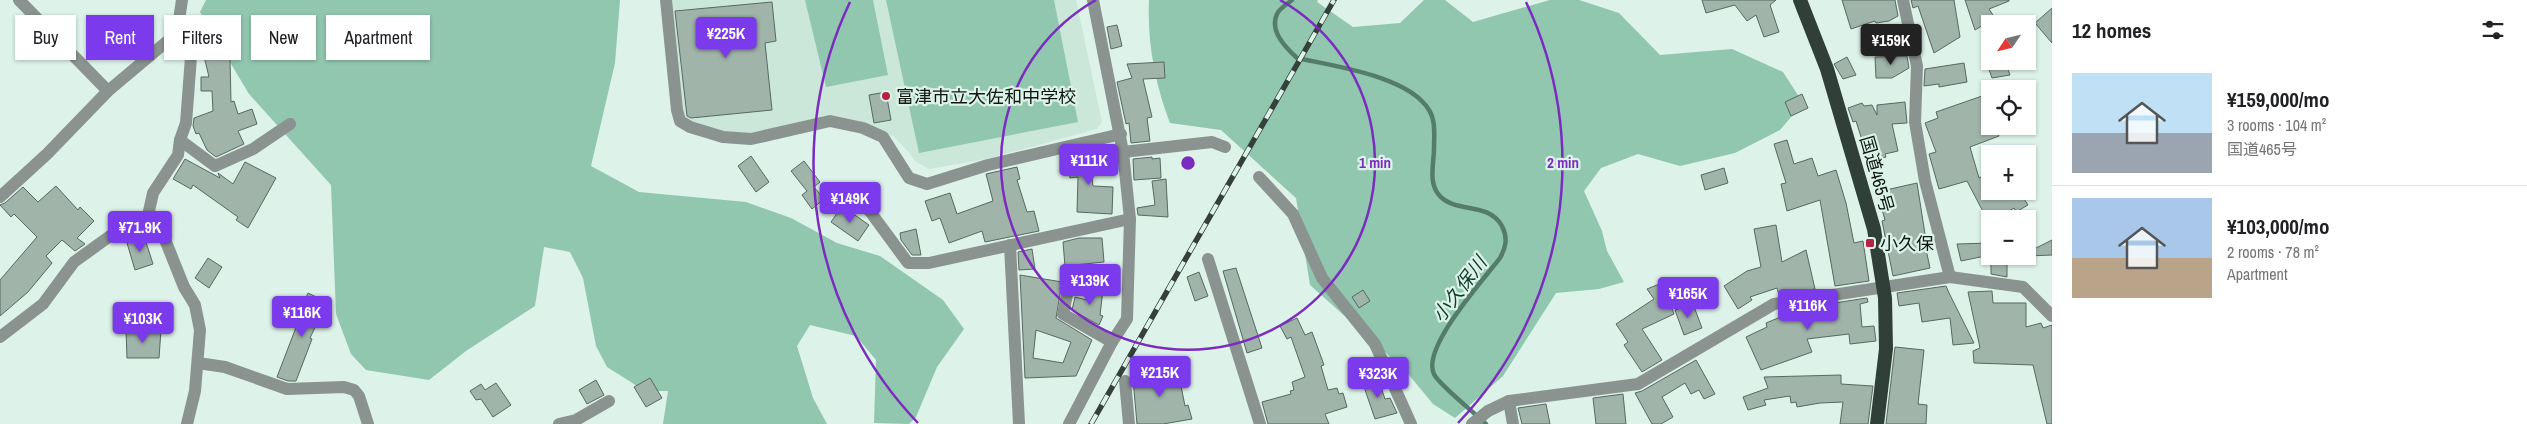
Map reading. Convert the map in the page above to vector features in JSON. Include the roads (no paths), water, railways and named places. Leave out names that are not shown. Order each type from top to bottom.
[{"type":"highway","name":"国道465号","points":[[1800,0],[1827,69],[1874,229],[1883,286],[1886,349],[1877,424]]},
{"type":"street","points":[[19,0],[108,91]]},
{"type":"street","points":[[180,15],[182,0]]},
{"type":"street","points":[[666,0],[677,110],[680,121],[690,127],[723,137],[751,139],[830,121],[863,128],[883,137],[909,178],[927,184],[997,163],[1121,134]]},
{"type":"street","points":[[1069,424],[1112,342],[1127,319],[1130,218],[1124,152],[1093,0]]},
{"type":"street","points":[[1902,0],[1917,66],[1915,122],[1926,181],[1950,277]]},
{"type":"street","points":[[0,197],[48,154],[108,91],[164,44]]},
{"type":"street","points":[[187,424],[195,391],[200,330],[195,305],[184,287],[164,237],[153,222],[150,211],[153,193],[178,154],[189,104],[191,60]]},
{"type":"street","points":[[180,140],[215,166],[253,149],[290,124]]},
{"type":"street","points":[[1124,152],[1212,142],[1225,146]]},
{"type":"street","points":[[1259,177],[1293,214],[1322,278],[1375,344],[1411,424]]},
{"type":"street","points":[[846,196],[869,210],[908,263],[929,263],[1130,218]]},
{"type":"street","points":[[0,336],[43,304],[74,262],[110,236]]},
{"type":"street","points":[[1010,245],[1019,424]]},
{"type":"street","points":[[1208,258],[1260,424]]},
{"type":"street","points":[[1472,424],[1488,411],[1509,401],[1638,384],[1766,306],[1883,286],[1950,277],[2023,287],[2052,316]]},
{"type":"street","points":[[1069,285],[1063,314],[1112,342]]},
{"type":"street","points":[[198,364],[225,367],[287,389],[344,387],[354,390],[359,396],[368,424]]},
{"type":"street","points":[[1125,381],[1128,424]]},
{"type":"street","points":[[559,424],[576,420],[609,401]]},
{"type":"street","points":[[1509,401],[1513,424]]},
{"type":"waterway","name":"小久保川","points":[[1292,0],[1279,10],[1275,20],[1277,33],[1288,49],[1297,58],[1369,74],[1405,89],[1419,98],[1429,110],[1434,124],[1432,173],[1439,195],[1446,201],[1454,204],[1488,213],[1496,218],[1502,226],[1506,242],[1500,258],[1456,314],[1445,331],[1432,362],[1434,374],[1437,378],[1486,424]]},
{"type":"railway","points":[[1091,424],[1334,0]]},
{"type":"place","name":"富津市立大佐和中学校","points":[[886,96]]},
{"type":"place","name":"小久保","points":[[1870,243]]}]
